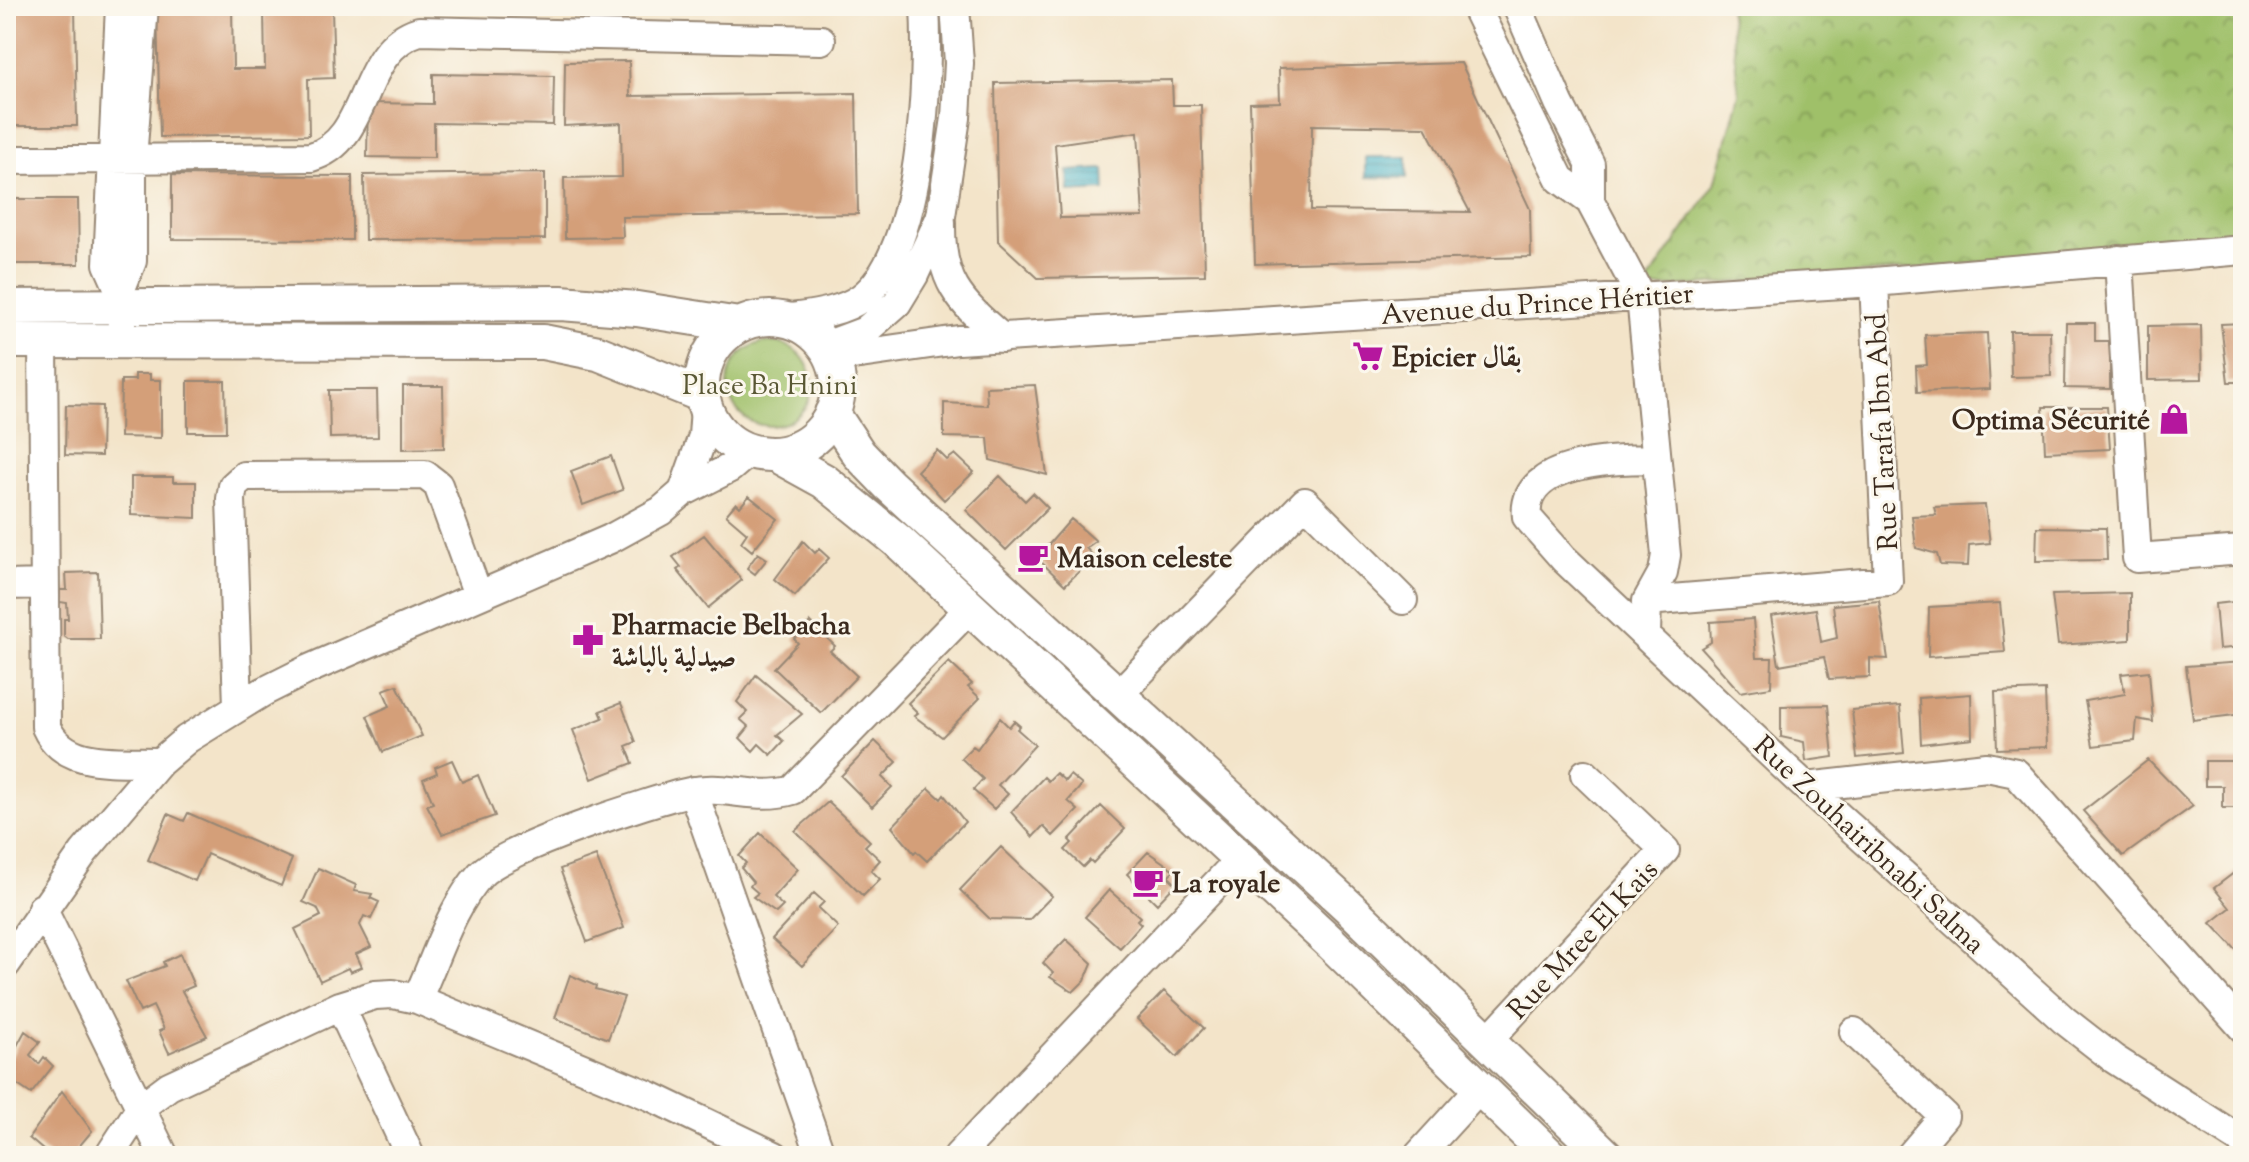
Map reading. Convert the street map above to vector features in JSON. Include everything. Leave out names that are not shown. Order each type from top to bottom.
[{"type":"main road","points":[[6,341],[43,341],[121,312],[561,303],[637,309],[739,325]]},
{"type":"main road","points":[[6,307],[121,312],[543,342],[628,362],[704,401]]},
{"type":"main road","points":[[762,452],[812,439],[832,413],[838,382],[828,352],[804,327],[785,319],[761,318],[739,325],[723,336],[708,357],[702,376],[704,401],[723,435],[824,481],[863,511],[1241,858],[1550,1156]]},
{"type":"main road","points":[[832,413],[859,454],[889,485],[1489,1039],[1606,1156]]},
{"type":"street","points":[[120,6],[122,159],[132,261],[121,312]]},
{"type":"street","points":[[122,159],[144,6]]},
{"type":"street","points":[[785,319],[841,308],[859,299],[880,277],[895,247],[907,213],[925,104],[925,6]]},
{"type":"street","points":[[955,6],[959,63],[956,118],[941,216],[941,248],[950,284],[973,313],[1002,338]]},
{"type":"street","points":[[1590,201],[1590,164],[1520,12],[1479,18],[1560,179],[1590,201],[1641,297],[1666,555],[1663,572],[1647,601],[1646,635]]},
{"type":"street","points":[[6,160],[311,157],[324,153],[350,125],[384,53],[405,35],[419,31],[821,40]]},
{"type":"street","points":[[828,352],[865,331],[897,303],[941,216]]},
{"type":"street","name":"Avenue du Prince Héritier","points":[[828,352],[1874,282],[2243,250]]},
{"type":"street","points":[[2119,260],[2137,558],[2243,550]]},
{"type":"street","name":"Rue Tarafa Ibn Abd","points":[[1647,601],[1888,581],[1874,282]]},
{"type":"street","points":[[43,341],[46,727],[52,742],[81,759],[160,762]]},
{"type":"street","points":[[683,492],[703,436],[704,401]]},
{"type":"street","points":[[6,964],[42,908],[84,852],[160,762],[187,739],[238,706],[309,669],[610,539],[661,511],[683,492],[762,452]]},
{"type":"street","name":"Rue Zouhairibnabi Salma","points":[[1655,459],[1604,460],[1564,471],[1532,492],[1526,507],[1527,517],[1542,537],[1806,787],[2064,1020],[2114,1059],[2238,1144]]},
{"type":"street","points":[[238,706],[231,499],[233,486],[244,476],[425,475],[438,485],[478,595]]},
{"type":"street","points":[[1118,695],[1305,502],[1403,600]]},
{"type":"street","points":[[6,585],[44,584]]},
{"type":"street","points":[[417,999],[468,891],[490,865],[533,845],[693,791],[753,796],[793,790],[970,608]]},
{"type":"street","points":[[1806,787],[1987,767],[2016,773],[2243,1028]]},
{"type":"street","name":"Rue Mree El Kais","points":[[1489,1039],[1665,850],[1585,774]]},
{"type":"street","points":[[693,791],[821,1156]]},
{"type":"street","points":[[958,1156],[1241,858]]},
{"type":"street","points":[[42,908],[164,1156]]},
{"type":"street","points":[[109,1156],[141,1107],[169,1086],[340,1006],[375,995],[393,994],[417,999],[650,1096],[775,1156]]},
{"type":"street","points":[[340,1006],[410,1156]]},
{"type":"street","points":[[1854,1032],[1944,1116],[1910,1156]]},
{"type":"street","points":[[1418,1156],[1481,1087]]},
{"type":"green space","points":[[1729,6],[2243,6],[2243,231],[1951,266],[1643,289],[1715,184],[1739,94]]},
{"type":"green space","name":"Place Ba Hnini","points":[[770,342],[786,345],[800,354],[809,368],[812,384],[809,400],[800,414],[786,423],[770,426],[754,423],[740,414],[731,400],[728,384],[731,368],[740,354],[754,345]]},
{"type":"water","points":[[1366,157],[1407,157],[1407,178],[1366,177]]},
{"type":"water","points":[[1104,169],[1105,190],[1069,192],[1068,171]]},
{"type":"building","points":[[6,6],[75,6],[77,126],[6,126]]},
{"type":"building","points":[[232,6],[233,69],[265,69],[264,10],[332,9],[334,78],[308,79],[309,135],[160,137],[157,7]]},
{"type":"building","points":[[629,61],[630,96],[856,93],[858,214],[622,217],[623,237],[565,238],[564,178],[622,177],[621,123],[564,126],[565,62]]},
{"type":"building","points":[[1461,63],[1530,209],[1531,257],[1255,264],[1250,103],[1280,102],[1279,68]],"holes":[[[1312,125],[1425,127],[1470,212],[1311,210]]]},
{"type":"building","points":[[433,74],[554,76],[553,125],[434,123],[434,158],[367,157],[368,103],[433,104]]},
{"type":"building","points":[[1172,80],[1173,105],[1201,105],[1205,275],[1038,278],[998,241],[995,83]],"holes":[[[1138,132],[1143,217],[1060,218],[1055,144]]]},
{"type":"building","points":[[545,173],[545,239],[365,240],[364,175]]},
{"type":"building","points":[[172,175],[352,176],[352,240],[172,239]]},
{"type":"building","points":[[6,199],[78,199],[79,264],[6,264]]},
{"type":"building","points":[[2066,323],[2095,323],[2095,341],[2110,341],[2110,389],[2065,388]]},
{"type":"building","points":[[2243,323],[2243,382],[2228,382],[2221,324]]},
{"type":"building","points":[[2201,325],[2202,379],[2148,380],[2148,326]]},
{"type":"building","points":[[2010,331],[2050,331],[2051,376],[2011,377]]},
{"type":"building","points":[[1987,333],[1990,389],[1917,392],[1916,366],[1927,365],[1925,335]]},
{"type":"building","points":[[135,374],[150,374],[150,380],[161,380],[161,438],[120,437],[121,380],[135,380]]},
{"type":"building","points":[[188,381],[225,381],[226,432],[188,432]]},
{"type":"building","points":[[1035,385],[1047,475],[990,460],[988,438],[944,437],[944,403],[987,405],[986,387]]},
{"type":"building","points":[[403,386],[443,386],[444,448],[403,449]]},
{"type":"building","points":[[329,390],[377,390],[378,437],[330,438]]},
{"type":"building","points":[[66,405],[102,406],[101,456],[65,455]]},
{"type":"building","points":[[2043,407],[2107,407],[2110,449],[2045,452]]},
{"type":"building","points":[[937,450],[947,460],[955,454],[974,472],[944,500],[917,471]]},
{"type":"building","points":[[611,456],[623,490],[583,505],[571,471]]},
{"type":"building","points":[[1000,476],[1025,501],[1033,493],[1048,508],[1006,550],[966,510]]},
{"type":"building","points":[[131,477],[173,477],[173,482],[196,482],[196,518],[131,515]]},
{"type":"building","points":[[749,496],[778,519],[752,551],[741,542],[747,533],[726,515],[736,503],[740,507]]},
{"type":"building","points":[[1985,505],[1990,543],[1969,545],[1968,566],[1940,565],[1937,554],[1916,548],[1912,516],[1936,515],[1934,507]]},
{"type":"building","points":[[1071,519],[1096,541],[1086,548],[1094,557],[1065,585],[1037,558]]},
{"type":"building","points":[[2037,527],[2106,528],[2107,560],[2036,561]]},
{"type":"building","points":[[704,535],[742,580],[708,608],[677,570],[681,567],[673,557]]},
{"type":"building","points":[[803,541],[815,553],[819,549],[829,558],[795,596],[775,579]]},
{"type":"building","points":[[758,553],[767,559],[755,574],[747,568]]},
{"type":"building","points":[[98,572],[100,639],[68,639],[64,636],[64,619],[68,619],[67,603],[60,602],[60,590],[67,590],[66,573]]},
{"type":"building","points":[[2130,593],[2130,640],[2058,645],[2052,595]]},
{"type":"building","points":[[1879,601],[1888,659],[1870,658],[1870,677],[1829,679],[1824,657],[1779,665],[1771,616],[1816,609],[1821,642],[1837,638],[1833,605]]},
{"type":"building","points":[[2243,601],[2243,647],[2219,649],[2215,604]]},
{"type":"building","points":[[2000,603],[2005,652],[1928,657],[1929,607]]},
{"type":"building","points":[[1753,619],[1756,658],[1772,658],[1771,687],[1740,692],[1701,648],[1711,642],[1710,622]]},
{"type":"building","points":[[810,622],[835,646],[830,651],[857,676],[821,713],[774,668],[798,643],[794,639]]},
{"type":"building","points":[[949,662],[972,684],[968,687],[980,698],[942,737],[914,716],[918,713],[908,703]]},
{"type":"building","points":[[2243,662],[2243,714],[2193,720],[2186,666]]},
{"type":"building","points":[[2149,671],[2153,722],[2137,719],[2135,741],[2093,746],[2085,701],[2125,694],[2121,674]]},
{"type":"building","points":[[756,675],[802,714],[777,735],[784,741],[771,755],[759,744],[753,751],[740,738],[749,727],[740,719],[747,712],[737,702]]},
{"type":"building","points":[[397,685],[422,736],[383,752],[367,716],[390,706],[383,690]]},
{"type":"building","points":[[2045,690],[2047,747],[1997,749],[1995,692]]},
{"type":"building","points":[[1971,694],[1972,738],[1921,744],[1919,698]]},
{"type":"building","points":[[621,703],[636,742],[626,746],[633,763],[592,779],[573,730],[603,718],[600,711]]},
{"type":"building","points":[[1828,705],[1833,757],[1806,761],[1804,742],[1781,737],[1781,706]]},
{"type":"building","points":[[1900,706],[1904,753],[1857,758],[1852,710]]},
{"type":"building","points":[[1000,718],[1009,727],[1014,721],[1020,726],[1017,729],[1035,745],[998,785],[1008,794],[994,809],[973,790],[983,779],[961,758],[973,746],[977,749]]},
{"type":"building","points":[[875,741],[897,762],[882,777],[892,787],[872,807],[841,776]]},
{"type":"building","points":[[452,760],[462,782],[478,775],[495,816],[442,834],[427,805],[433,803],[423,779],[437,773],[435,767]]},
{"type":"building","points":[[2148,760],[2193,806],[2123,856],[2083,811]]},
{"type":"building","points":[[2205,761],[2243,761],[2243,808],[2223,808],[2223,786],[2205,786]]},
{"type":"building","points":[[1056,773],[1065,781],[1070,775],[1082,785],[1068,801],[1078,810],[1053,836],[1043,826],[1033,837],[1011,812],[1044,777],[1048,781]]},
{"type":"building","points":[[929,788],[941,799],[944,795],[965,822],[927,861],[916,851],[914,853],[892,827]]},
{"type":"building","points":[[828,802],[870,841],[865,846],[880,860],[871,870],[880,879],[863,896],[795,831]]},
{"type":"building","points":[[1101,806],[1125,829],[1093,863],[1090,860],[1083,867],[1065,850],[1072,843],[1069,840]]},
{"type":"building","points":[[188,813],[292,859],[281,886],[207,854],[195,881],[148,860],[168,814],[184,821]]},
{"type":"building","points":[[760,833],[798,869],[773,897],[783,906],[776,913],[753,897],[758,893],[750,886],[753,882],[741,868],[746,863],[739,856]]},
{"type":"building","points":[[1001,847],[1052,896],[1029,920],[990,919],[960,890]]},
{"type":"building","points":[[1148,852],[1174,870],[1168,876],[1176,884],[1157,904],[1127,874]]},
{"type":"building","points":[[596,856],[624,928],[587,942],[560,869]]},
{"type":"building","points":[[2243,866],[2243,948],[2238,952],[2211,923],[2230,908],[2214,888]]},
{"type":"building","points":[[318,868],[356,885],[354,891],[372,894],[370,898],[379,902],[371,919],[364,916],[360,925],[371,947],[356,954],[362,967],[350,972],[348,968],[320,981],[295,929],[321,916],[317,908],[303,902]]},
{"type":"building","points":[[1109,890],[1140,917],[1137,920],[1141,924],[1120,948],[1085,917]]},
{"type":"building","points":[[814,893],[824,902],[818,908],[838,927],[802,966],[772,939]]},
{"type":"building","points":[[1066,939],[1092,963],[1085,980],[1073,992],[1050,977],[1053,973],[1043,963]]},
{"type":"building","points":[[180,954],[194,986],[182,991],[207,1036],[169,1053],[159,1031],[164,1029],[153,1006],[140,1012],[126,981],[165,966],[163,962]]},
{"type":"building","points":[[570,975],[596,986],[595,989],[624,997],[608,1039],[555,1018]]},
{"type":"building","points":[[1164,991],[1204,1028],[1177,1057],[1137,1019]]},
{"type":"building","points":[[25,1031],[40,1042],[30,1055],[39,1064],[44,1057],[53,1066],[31,1094],[6,1077],[6,1066]]},
{"type":"building","points":[[62,1091],[92,1131],[71,1156],[50,1156],[29,1138]]},
{"type":"place","name":"Epicier بقال","points":[[1368,356]]},
{"type":"place","name":"Optima Sécurité","points":[[2174,419]]},
{"type":"place","name":"Maison celeste","points":[[1033,557]]},
{"type":"place","name":"Pharmacie Belbacha صيدلية بالباشة","points":[[588,640]]},
{"type":"place","name":"La royale","points":[[1148,882]]}]
